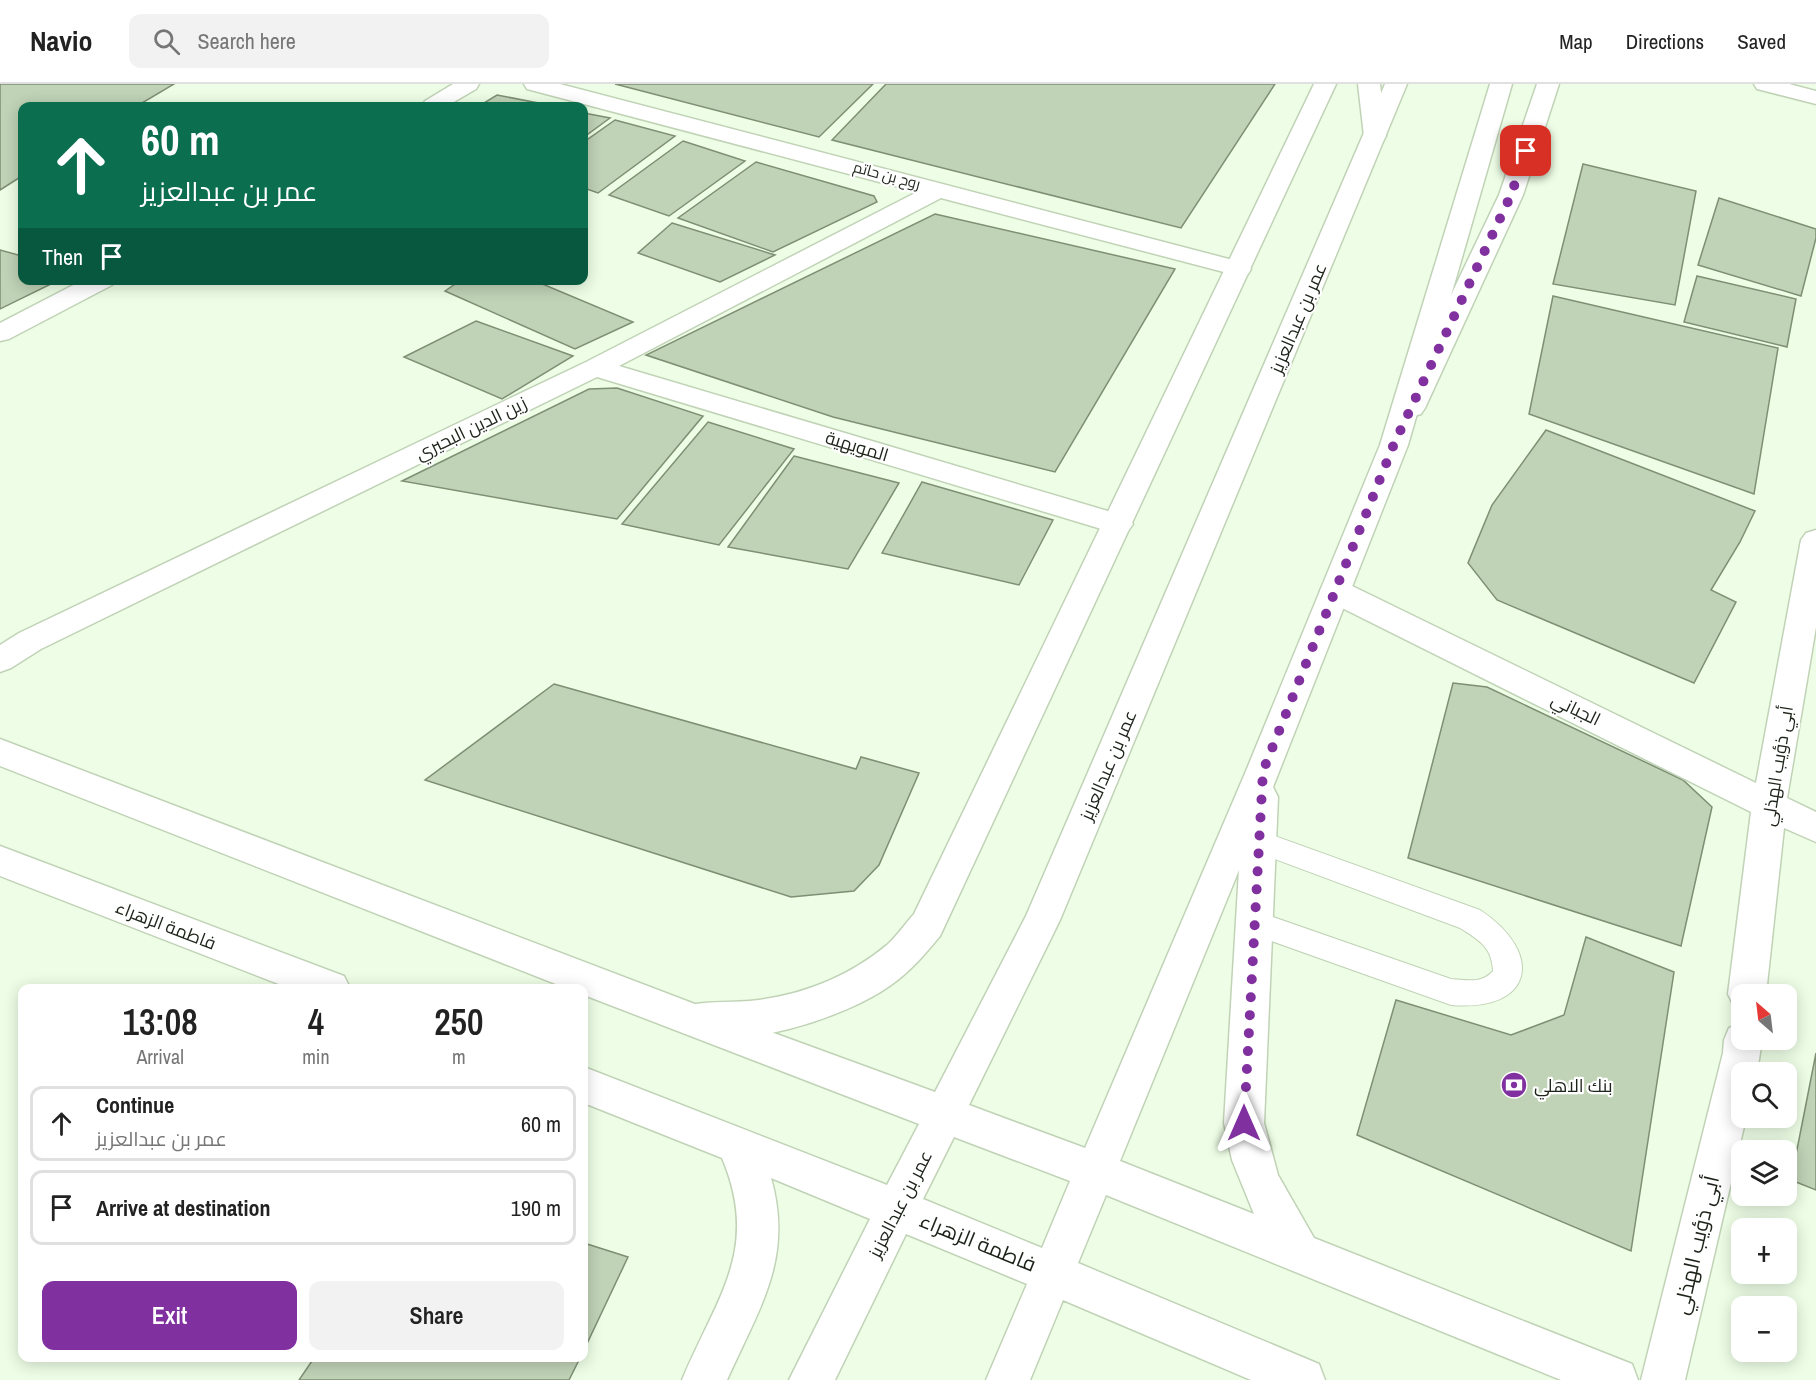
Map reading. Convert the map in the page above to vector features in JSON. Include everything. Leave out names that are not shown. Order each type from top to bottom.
[{"type":"street","points":[[439,102],[468,84]]},
{"type":"street","name":"روح بن حاتم","points":[[535,84],[1239,269]]},
{"type":"street","points":[[691,1020],[737,1021],[783,1014],[826,1001],[865,981],[900,955],[927,925],[1325,84]]},
{"type":"street","name":"عمر بن عبدالعزيز","points":[[1369,84],[1375,136]]},
{"type":"street","name":"عمر بن عبدالعزيز","points":[[811,1380],[1042,920],[1396,84]]},
{"type":"street","points":[[1394,444],[1501,84]]},
{"type":"street","points":[[1008,1380],[1263,771],[1394,444],[1511,195],[1548,84]]},
{"type":"street","points":[[1765,84],[1816,98]]},
{"type":"street","name":"زين الدين البحيري","points":[[0,660],[30,641],[595,368],[940,189]]},
{"type":"street","points":[[0,333],[93,285]]},
{"type":"street","name":"المويهية","points":[[595,368],[1118,524]]},
{"type":"street","name":"أبي ذؤيب الهذلي","points":[[1748,984],[1768,804],[1816,540]]},
{"type":"street","name":"الجباني","points":[[1335,591],[1816,828]]},
{"type":"street","points":[[0,752],[691,1020],[1095,1171],[1616,1380]]},
{"type":"street","points":[[1263,771],[1253,922],[1244,1123],[1249,1155],[1261,1187],[1299,1253]]},
{"type":"street","name":"فاطمة الزهراء","points":[[0,861],[321,984]]},
{"type":"street","name":"أبي ذؤيب الهذلي","points":[[1663,1380],[1742,1050]]},
{"type":"street","name":"فاطمة الزهراء","points":[[588,1087],[1053,1272],[1303,1380]]},
{"type":"street","points":[[704,1380],[750,1281],[758,1252],[759,1223],[756,1195],[748,1168],[736,1144]]},
{"type":"lane","points":[[1253,922],[1451,992],[1469,996],[1488,993],[1501,984],[1508,972],[1507,956],[1500,941],[1487,928],[1470,918],[1258,841]]},
{"type":"building","points":[[0,84],[174,84],[144,102],[18,102],[18,179],[0,190]]},
{"type":"building","points":[[615,84],[873,84],[819,137]]},
{"type":"building","points":[[886,84],[1275,84],[1181,228],[832,140]]},
{"type":"building","points":[[497,95],[533,102],[486,102]]},
{"type":"building","points":[[588,114],[610,118],[588,134]]},
{"type":"building","points":[[615,120],[675,136],[598,193],[588,189],[588,139]]},
{"type":"building","points":[[683,141],[745,161],[669,216],[609,195]]},
{"type":"building","points":[[756,162],[874,196],[877,202],[773,252],[678,218]]},
{"type":"building","points":[[1583,164],[1696,191],[1675,305],[1553,284]]},
{"type":"building","points":[[1719,198],[1816,229],[1816,238],[1801,296],[1698,265]]},
{"type":"building","points":[[935,214],[1175,269],[1055,472],[833,417],[646,355]]},
{"type":"building","points":[[672,223],[775,255],[720,282],[638,253]]},
{"type":"building","points":[[0,250],[18,255],[18,285],[49,285],[0,309]]},
{"type":"building","points":[[1697,276],[1796,299],[1787,347],[1684,322]]},
{"type":"building","points":[[454,285],[545,285],[633,322],[575,349],[445,291]]},
{"type":"building","points":[[1553,296],[1778,348],[1754,494],[1529,414]]},
{"type":"building","points":[[476,321],[573,356],[502,399],[404,357]]},
{"type":"building","points":[[617,388],[703,416],[617,519],[402,481],[589,389]]},
{"type":"building","points":[[708,422],[794,449],[719,545],[622,524]]},
{"type":"building","points":[[1546,430],[1755,511],[1740,542],[1711,590],[1736,602],[1694,683],[1497,600],[1468,563],[1492,505]]},
{"type":"building","points":[[794,456],[899,483],[848,569],[728,547]]},
{"type":"building","points":[[922,482],[1053,520],[1019,585],[882,553]]},
{"type":"building","points":[[1453,683],[1487,687],[1683,780],[1712,807],[1681,946],[1408,858]]},
{"type":"building","points":[[554,684],[856,769],[861,757],[919,773],[879,865],[854,891],[791,897],[425,780]]},
{"type":"building","name":"بنك الاهلي","points":[[1586,937],[1674,972],[1631,1251],[1357,1135],[1396,1000],[1511,1035],[1564,1015]]},
{"type":"building","points":[[1816,1053],[1816,1190],[1797,1182],[1797,1150]]},
{"type":"building","points":[[588,1244],[628,1257],[588,1342]]},
{"type":"building","points":[[311,1362],[578,1362],[569,1380],[299,1380]]},
{"type":"place","name":"بنك الاهلي","points":[[1514,1085]]},
{"type":"route","points":[[1244,1123],[1263,771],[1394,444],[1511,195],[1526,151]]}]
